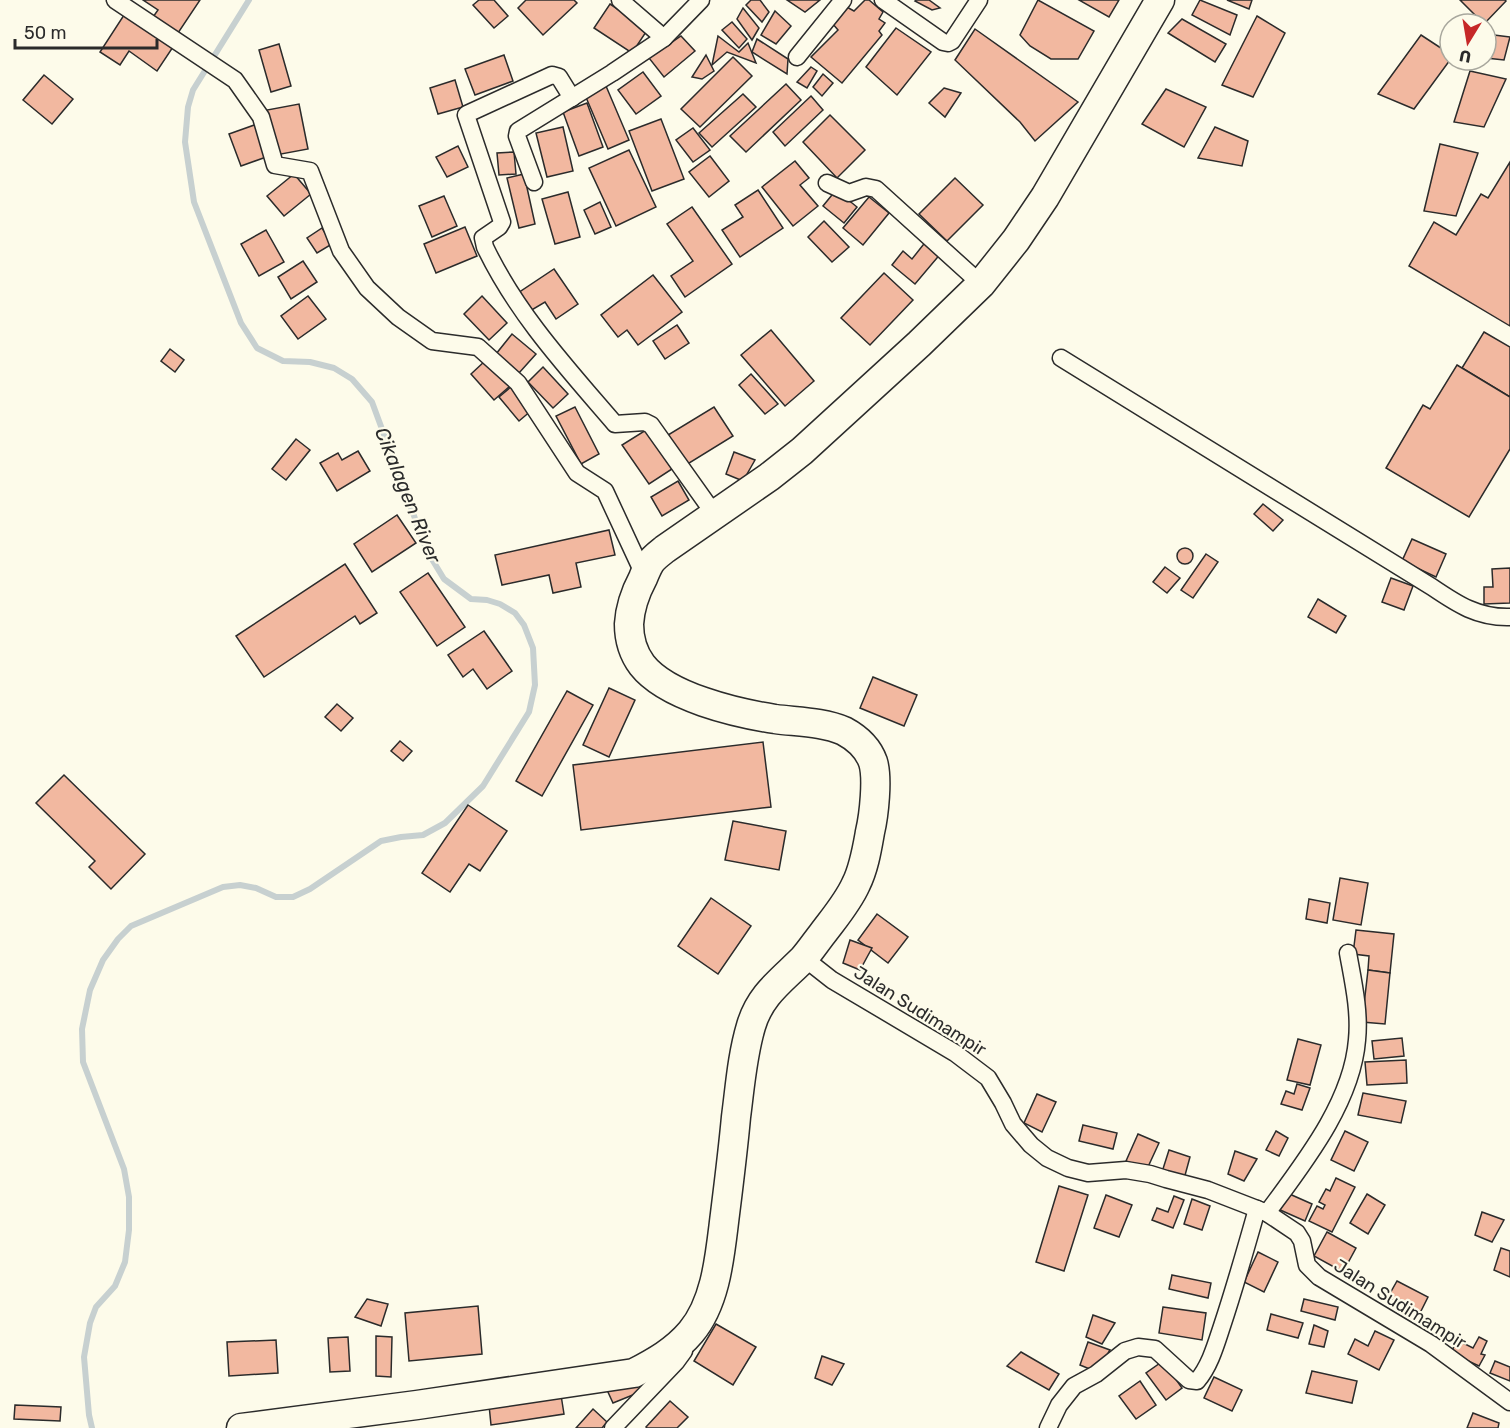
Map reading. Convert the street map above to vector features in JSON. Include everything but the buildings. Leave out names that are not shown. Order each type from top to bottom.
[{"type":"highway","points":[[241,1428],[634,1373],[660,1360],[692,1331],[706,1308],[715,1280],[742,1064],[752,1024],[760,1003],[773,986],[804,958],[846,904],[857,882],[872,822],[875,790],[874,766],[870,755],[860,741],[830,726],[735,712],[708,704],[658,680],[643,667],[629,634],[630,610],[634,596],[650,562],[802,451],[919,345],[981,284],[1016,240],[1045,197],[1160,0]]},
{"type":"street","points":[[115,0],[235,80],[261,117],[275,165],[310,171],[341,251],[367,288],[398,317],[432,341],[478,347],[518,383],[577,473],[605,491],[644,575]]},
{"type":"street","points":[[620,0],[664,38]]},
{"type":"street","points":[[534,182],[517,136],[518,131],[664,38],[701,0]]},
{"type":"street","points":[[797,57],[843,0]]},
{"type":"street","points":[[884,0],[943,42],[948,43],[978,0]]},
{"type":"street","points":[[572,98],[558,76],[552,75],[466,114],[502,222],[499,227],[483,238],[485,248],[517,304],[541,337],[615,424],[645,422],[651,424],[715,515]]},
{"type":"street","points":[[827,183],[849,193],[866,187],[876,189],[981,284]]},
{"type":"street","points":[[1061,358],[1457,604],[1480,614],[1510,618]]},
{"type":"street","points":[[1048,1428],[1059,1405],[1074,1386],[1096,1374],[1125,1351],[1138,1347],[1155,1349],[1189,1380],[1197,1381],[1205,1372],[1262,1211],[1306,1159],[1337,1107],[1354,1066],[1358,1038],[1356,997],[1348,953]]},
{"type":"street","name":"Jalan Sudimampir","points":[[804,958],[832,980],[955,1053],[988,1078],[1013,1124],[1031,1145],[1047,1158],[1068,1168],[1088,1173],[1126,1170],[1150,1174],[1208,1190],[1262,1211],[1297,1233],[1302,1241],[1307,1265],[1319,1277],[1431,1344],[1510,1402]]},
{"type":"street","points":[[613,1428],[676,1362],[704,1322],[706,1308]]},
{"type":"waterway","name":"Cikalagen River","points":[[92,1428],[84,1357],[90,1323],[96,1307],[115,1286],[125,1262],[129,1230],[129,1197],[124,1169],[83,1062],[82,1029],[90,990],[103,960],[131,926],[223,887],[240,885],[256,888],[276,897],[293,897],[310,889],[381,841],[423,835],[445,823],[483,786],[529,712],[535,685],[533,648],[524,625],[515,613],[500,604],[471,599],[444,579],[427,551],[372,402],[352,379],[334,368],[310,362],[283,361],[257,348],[241,323],[194,202],[185,142],[188,107],[193,90],[249,0]]}]
